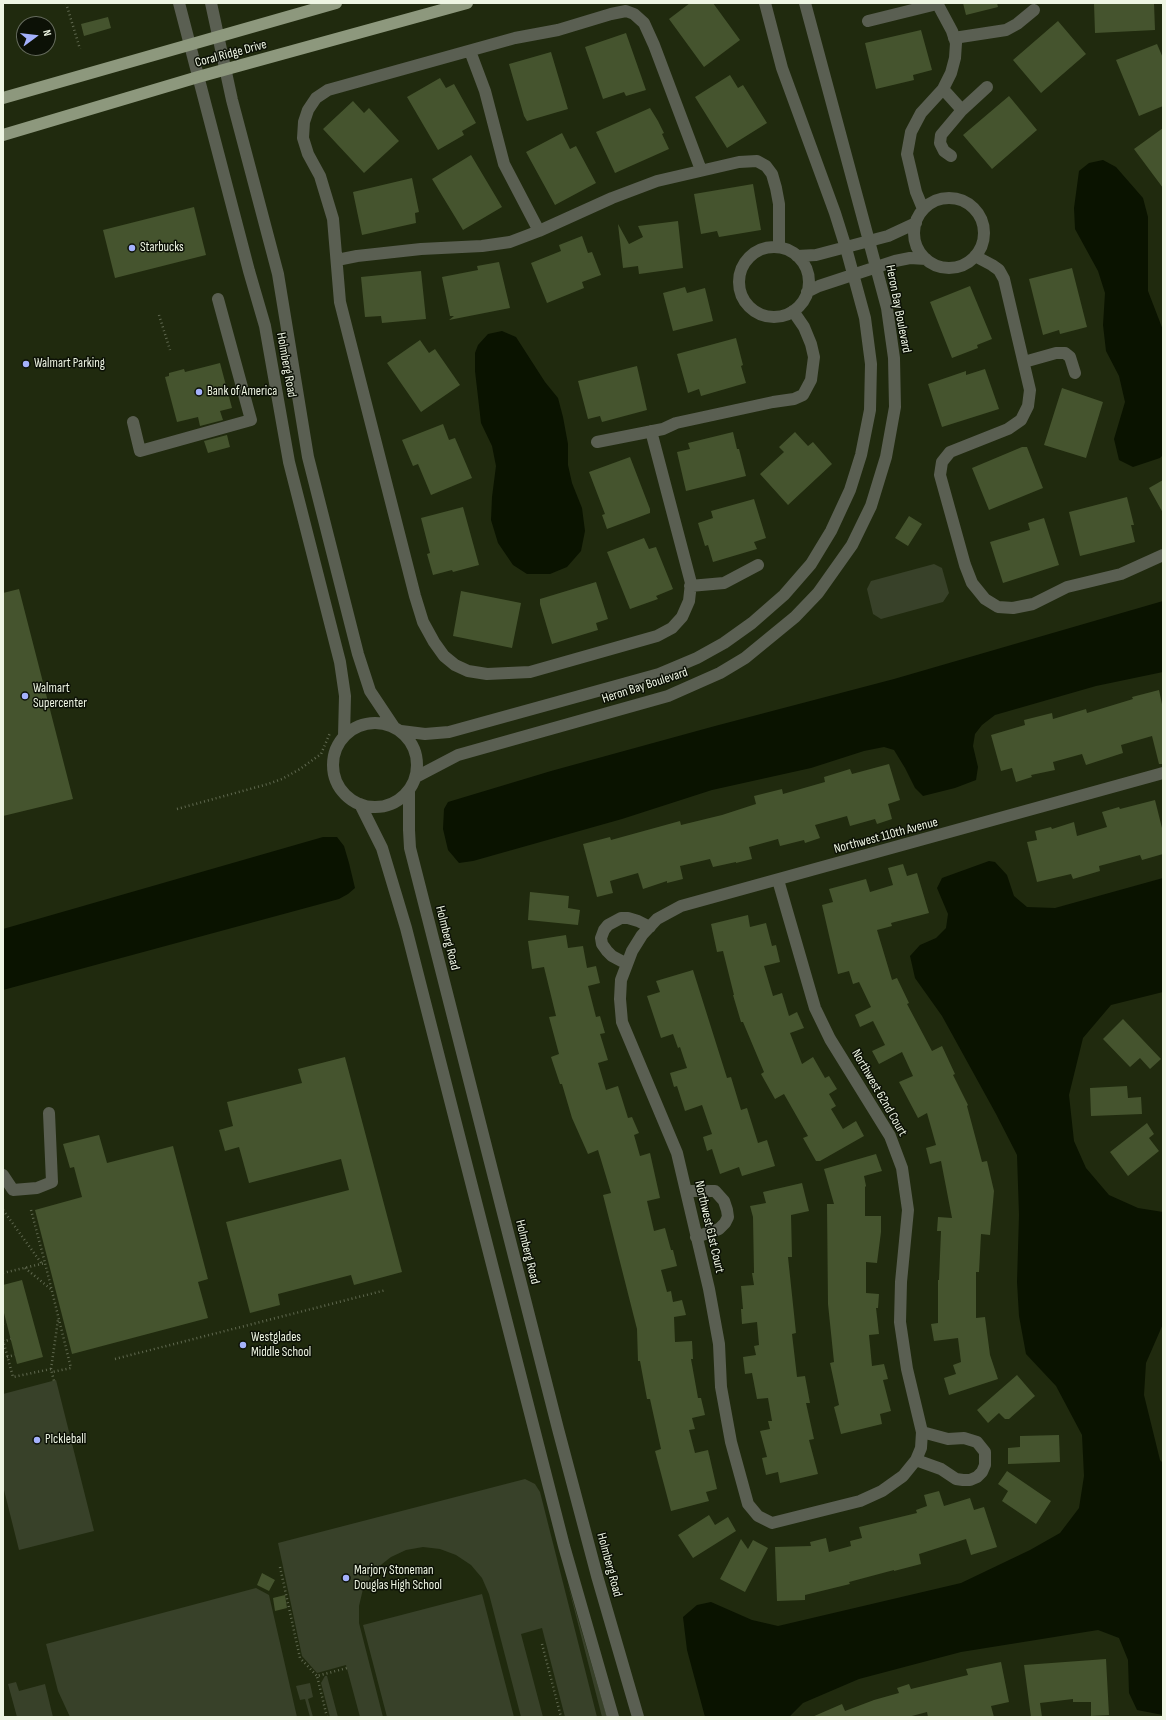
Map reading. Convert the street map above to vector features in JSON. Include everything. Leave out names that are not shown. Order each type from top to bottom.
[{"type":"main road","name":"Coral Ridge Drive","points":[[3,98],[336,3]]},
{"type":"main road","name":"Coral Ridge Drive","points":[[3,135],[198,77],[467,3]]},
{"type":"street","name":"Holmberg Road","points":[[179,3],[265,326],[289,462],[340,662],[345,696],[344,736]]},
{"type":"street","name":"Holmberg Road","points":[[211,3],[225,70],[278,274],[308,457],[358,654],[370,692],[398,729]]},
{"type":"street","name":"Heron Bay Boulevard","points":[[398,729],[425,734],[449,732],[659,674],[697,658],[724,644],[752,623],[784,595],[811,564],[831,531],[850,490],[861,455],[870,410],[871,364],[865,318],[846,248],[833,206],[782,68],[764,3]]},
{"type":"street","name":"Heron Bay Boulevard","points":[[416,777],[458,755],[668,696],[720,673],[745,658],[789,622],[818,593],[852,545],[870,506],[886,457],[895,407],[894,358],[887,308],[805,3]]},
{"type":"street","points":[[868,21],[937,4],[952,31],[956,43],[955,58],[951,73],[943,89],[922,114],[911,132],[907,154],[916,192],[923,210]]},
{"type":"street","points":[[954,38],[1006,30],[1017,24],[1034,10]]},
{"type":"street","points":[[652,431],[690,586],[689,601],[682,617],[672,628],[657,636],[530,672],[487,674],[468,671],[455,665],[444,656],[423,622],[415,596],[347,333],[340,302],[333,219],[328,198],[320,176],[308,154],[303,138],[304,122],[308,110],[316,98],[328,90],[515,38],[558,30],[626,11],[634,14],[644,23],[654,45],[701,170]]},
{"type":"street","points":[[470,51],[485,91],[504,164],[539,231]]},
{"type":"street","points":[[951,156],[944,151],[940,144],[941,135],[962,110],[987,87]]},
{"type":"street","points":[[943,89],[962,110]]},
{"type":"street","points":[[337,260],[357,256],[421,249],[482,246],[510,242],[539,231],[612,198],[657,182],[701,170],[739,162],[757,161],[766,166],[772,174],[779,204],[779,247]]},
{"type":"street","points":[[952,198],[963,201],[972,207],[979,215],[983,225],[984,236],[981,247],[975,256],[967,263],[957,267],[935,265],[926,259],[919,250],[915,240],[916,223],[923,210],[932,203],[942,199],[952,198]]},
{"type":"street","points":[[797,256],[816,255],[846,248],[888,236],[916,223]]},
{"type":"street","points":[[779,247],[789,250],[797,256],[804,263],[808,272],[809,282],[807,292],[802,303],[793,311],[782,316],[770,316],[758,312],[748,305],[742,295],[739,283],[741,271],[747,260],[756,252],[767,248],[779,247]]},
{"type":"street","points":[[975,256],[999,270],[1004,278],[1030,390],[1028,406],[1021,420],[1008,429],[950,452],[942,462],[940,476],[965,565],[972,583],[985,599],[998,607],[1013,608],[1033,604],[1067,587],[1121,574],[1163,555]]},
{"type":"street","points":[[807,292],[819,286],[910,258],[926,259]]},
{"type":"street","points":[[133,422],[140,451],[251,420],[218,299]]},
{"type":"street","points":[[597,442],[664,429],[676,423],[773,402],[794,399],[803,395],[811,380],[814,358],[811,344],[804,327],[793,311]]},
{"type":"street","points":[[1024,362],[1056,353],[1065,353],[1070,357],[1075,373]]},
{"type":"street","points":[[690,586],[724,583],[758,565]]},
{"type":"street","points":[[373,722],[384,723],[398,729],[409,738],[417,757],[416,777],[409,790],[400,800],[387,806],[373,807],[360,804],[348,798],[339,787],[334,774],[333,761],[337,748],[344,736],[352,729],[362,724],[373,722]]},
{"type":"street","name":"Northwest 110th Avenue","points":[[632,951],[642,935],[657,919],[681,906],[1163,773]]},
{"type":"street","name":"Holmberg Road","points":[[409,790],[409,830],[412,855],[560,1436],[597,1576],[638,1717]]},
{"type":"street","points":[[360,804],[382,848],[406,928],[564,1546],[613,1717]]},
{"type":"street","name":"Northwest 62nd Court","points":[[758,1516],[772,1523],[860,1501],[882,1491],[903,1476],[916,1460],[921,1448],[922,1432],[907,1369],[900,1322],[901,1282],[908,1210],[902,1168],[890,1136],[830,1039],[815,1008],[778,880]]},
{"type":"street","points":[[626,964],[612,956],[602,944],[601,938],[604,930],[608,925],[621,918],[628,918],[638,921],[650,927]]},
{"type":"street","name":"Northwest 61st Court","points":[[632,951],[626,964],[622,980],[620,999],[622,1022],[677,1153],[709,1289],[719,1344],[721,1387],[731,1442],[748,1504],[758,1516]]},
{"type":"street","points":[[3,1175],[13,1190],[36,1188],[52,1182],[49,1113]]},
{"type":"street","points":[[686,1191],[716,1191],[724,1201],[727,1210],[728,1217],[719,1229],[696,1237]]},
{"type":"street","points":[[916,1460],[941,1470],[956,1479],[963,1480],[970,1480],[977,1477],[982,1472],[985,1465],[985,1452],[977,1442],[964,1438],[948,1439],[922,1432]]},
{"type":"path","points":[[66,3],[80,49]]},
{"type":"path","points":[[159,315],[170,350]]},
{"type":"path","points":[[177,809],[282,779],[300,769],[321,754],[331,731]]},
{"type":"path","points":[[3,1210],[43,1263]]},
{"type":"path","points":[[11,1339],[3,1341],[4,1351],[8,1357],[13,1377],[71,1368],[52,1290],[43,1263],[31,1210]]},
{"type":"path","points":[[3,1273],[43,1263]]},
{"type":"path","points":[[25,1268],[52,1290]]},
{"type":"path","points":[[115,1359],[386,1290]]},
{"type":"path","points":[[54,1381],[51,1370],[59,1318]]},
{"type":"path","points":[[3,1324],[7,1323]]},
{"type":"path","points":[[8,1357],[15,1355]]},
{"type":"path","points":[[280,1567],[300,1658],[317,1676],[327,1717]]},
{"type":"path","points":[[542,1644],[561,1717]]},
{"type":"path","points":[[317,1676],[347,1668]]},
{"type":"green space","points":[[934,564],[942,568],[949,593],[943,602],[881,619],[873,614],[867,589],[871,581]]},
{"type":"green space","name":"PIckleball","points":[[56,1380],[94,1531],[19,1550],[3,1486],[3,1394]]},
{"type":"green space","points":[[525,1479],[535,1484],[540,1492],[597,1717],[565,1717],[542,1628],[521,1634],[543,1717],[521,1717],[489,1594],[482,1578],[471,1565],[456,1555],[440,1549],[423,1547],[406,1550],[391,1557],[377,1568],[363,1589],[359,1606],[359,1623],[383,1717],[360,1717],[346,1665],[317,1673],[302,1656],[278,1543]]},
{"type":"green space","points":[[567,1581],[607,1717],[602,1717]]},
{"type":"green space","points":[[256,1588],[269,1595],[297,1717],[70,1717],[58,1691],[46,1644]]},
{"type":"green space","points":[[482,1594],[514,1717],[387,1717],[363,1625]]},
{"type":"green space","points":[[325,1676],[327,1676],[338,1717],[330,1717],[321,1683]]},
{"type":"green space","points":[[16,1682],[19,1691],[45,1684],[53,1717],[17,1717],[8,1684]]},
{"type":"green space","points":[[310,1683],[313,1697],[308,1699],[313,1717],[310,1717],[305,1699],[300,1700],[296,1686]]},
{"type":"shaded area","points":[[1103,160],[1116,167],[1143,198],[1148,217],[1148,291],[1163,330],[1163,455],[1160,458],[1133,467],[1119,460],[1114,439],[1125,402],[1119,376],[1106,351],[1103,325],[1105,293],[1098,271],[1075,229],[1074,208],[1079,171],[1089,163]]},
{"type":"shaded area","points":[[502,331],[516,337],[545,382],[558,398],[568,444],[568,465],[572,483],[582,508],[585,531],[581,551],[567,567],[550,574],[527,574],[513,565],[498,543],[491,520],[496,466],[492,446],[481,423],[475,371],[475,353],[478,345],[488,334]]},
{"type":"shaded area","points":[[1163,601],[1163,672],[1096,686],[995,715],[982,725],[975,734],[973,746],[978,767],[976,780],[955,788],[923,796],[915,788],[894,750],[884,747],[864,751],[811,768],[712,790],[622,819],[473,861],[459,863],[448,850],[443,829],[444,809],[448,802],[551,771],[894,679]]},
{"type":"shaded area","points":[[323,837],[337,837],[344,846],[349,863],[355,888],[339,899],[3,990],[3,929]]},
{"type":"shaded area","points":[[989,861],[995,862],[1007,875],[1014,896],[1027,907],[1055,908],[1163,878],[1163,992],[1111,1005],[1083,1038],[1069,1095],[1074,1141],[1086,1168],[1109,1195],[1138,1208],[1163,1212],[1163,1324],[1146,1363],[1144,1395],[1160,1460],[1163,1463],[1163,1715],[1137,1710],[1129,1693],[1128,1660],[1119,1638],[1098,1630],[961,1652],[859,1679],[803,1703],[789,1717],[705,1717],[687,1650],[683,1617],[697,1605],[711,1602],[752,1620],[778,1626],[961,1583],[1030,1550],[1060,1533],[1079,1508],[1084,1476],[1082,1435],[1056,1386],[1026,1354],[1019,1316],[1017,1282],[1019,1215],[1017,1155],[942,1016],[915,978],[910,956],[920,945],[936,938],[946,928],[948,914],[937,888],[942,878]]},
{"type":"building","points":[[690,3],[713,3],[740,40],[704,67],[669,19]]},
{"type":"building","points":[[963,3],[997,3],[998,7],[966,15]]},
{"type":"building","points":[[1094,3],[1154,3],[1155,30],[1095,33]]},
{"type":"building","points":[[108,17],[111,28],[84,36],[81,24]]},
{"type":"building","points":[[1058,21],[1086,54],[1041,93],[1013,60]]},
{"type":"building","points":[[921,30],[932,70],[913,75],[914,80],[876,89],[865,43]]},
{"type":"building","points":[[626,33],[646,90],[626,96],[624,92],[603,99],[585,47]]},
{"type":"building","points":[[1157,44],[1163,58],[1163,106],[1139,116],[1116,60]]},
{"type":"building","points":[[551,52],[568,109],[527,121],[524,116],[509,64]]},
{"type":"building","points":[[730,75],[738,88],[743,85],[767,123],[727,148],[695,97]]},
{"type":"building","points":[[440,78],[446,88],[454,84],[476,123],[462,131],[464,135],[438,150],[407,97]]},
{"type":"building","points":[[1009,96],[1037,130],[992,169],[963,135]]},
{"type":"building","points":[[353,101],[364,113],[369,108],[399,141],[364,173],[323,129]]},
{"type":"building","points":[[650,108],[664,133],[662,134],[669,149],[615,173],[596,132]]},
{"type":"building","points":[[1163,128],[1163,188],[1134,149]]},
{"type":"building","points":[[562,133],[570,149],[576,146],[596,183],[555,205],[526,152]]},
{"type":"building","points":[[471,155],[502,207],[463,230],[432,179]]},
{"type":"building","points":[[412,178],[419,212],[415,213],[416,223],[362,235],[353,192]]},
{"type":"building","points":[[753,184],[761,230],[719,237],[717,231],[701,234],[694,194]]},
{"type":"building","points":[[194,207],[206,255],[115,278],[103,230]]},
{"type":"building","points":[[678,221],[683,268],[639,274],[638,266],[623,268],[618,224],[629,244],[643,237],[638,226]]},
{"type":"building","points":[[582,236],[588,253],[592,252],[601,275],[582,282],[584,288],[547,303],[531,263],[561,251],[559,245]]},
{"type":"building","points":[[499,262],[510,308],[449,320],[454,316],[450,316],[442,277],[478,270],[477,266]]},
{"type":"building","points":[[1072,268],[1087,327],[1060,334],[1059,330],[1043,335],[1029,279]]},
{"type":"building","points":[[421,271],[426,319],[382,323],[381,316],[365,317],[361,277]]},
{"type":"building","points":[[970,286],[992,339],[977,345],[978,348],[952,358],[930,302]]},
{"type":"building","points":[[685,287],[687,293],[705,288],[713,321],[673,331],[663,293]]},
{"type":"building","points":[[736,338],[746,383],[701,396],[699,389],[688,393],[677,354]]},
{"type":"building","points":[[420,340],[429,353],[435,349],[460,385],[421,412],[387,363]]},
{"type":"building","name":"Bank of America","points":[[220,363],[232,408],[220,411],[223,420],[200,426],[198,417],[177,422],[165,377],[169,376],[169,373],[184,369],[185,372]]},
{"type":"building","points":[[637,366],[647,410],[602,422],[600,416],[588,419],[578,381]]},
{"type":"building","points":[[985,369],[999,409],[942,427],[928,384],[966,371],[966,375]]},
{"type":"building","points":[[1062,388],[1103,402],[1086,458],[1044,445]]},
{"type":"building","points":[[443,424],[449,440],[455,438],[472,478],[431,495],[418,464],[413,466],[402,440]]},
{"type":"building","points":[[733,432],[746,476],[686,491],[677,452],[690,449],[688,443]]},
{"type":"building","points":[[795,432],[808,446],[813,442],[832,464],[788,505],[760,474],[784,452],[779,447]]},
{"type":"building","points":[[227,435],[230,447],[208,453],[204,441]]},
{"type":"building","points":[[1022,447],[1027,447],[1043,488],[989,510],[972,468]]},
{"type":"building","points":[[630,457],[650,509],[650,513],[607,529],[602,515],[605,514],[589,472]]},
{"type":"building","points":[[1163,480],[1163,513],[1149,488]]},
{"type":"building","points":[[1127,497],[1134,525],[1131,525],[1135,542],[1080,556],[1069,512]]},
{"type":"building","points":[[754,499],[766,538],[754,542],[757,549],[713,562],[708,545],[705,546],[698,523],[713,518],[711,511]]},
{"type":"building","points":[[463,507],[479,565],[453,572],[452,570],[433,575],[427,554],[430,553],[421,518]]},
{"type":"building","points":[[909,516],[922,524],[908,546],[895,538]]},
{"type":"building","points":[[1044,518],[1059,565],[1003,583],[990,542],[1030,530],[1028,523]]},
{"type":"building","points":[[644,538],[649,549],[656,547],[673,589],[656,596],[658,599],[630,609],[607,552]]},
{"type":"building","points":[[596,582],[608,619],[596,623],[598,630],[552,644],[540,604],[540,599]]},
{"type":"building","name":"Walmart Supercenter","points":[[19,589],[73,799],[3,816],[3,593]]},
{"type":"building","points":[[461,591],[521,603],[512,648],[453,636]]},
{"type":"building","points":[[1159,690],[1163,709],[1163,764],[1159,764],[1152,736],[1121,745],[1123,753],[1086,765],[1082,754],[1053,762],[1055,770],[1031,775],[1032,777],[1016,782],[1012,768],[1001,771],[991,735],[1025,725],[1024,720],[1052,713],[1053,719],[1086,709],[1087,713],[1133,699],[1132,697]]},
{"type":"building","points":[[889,764],[900,800],[888,804],[892,819],[877,824],[875,819],[850,826],[847,816],[815,825],[820,838],[805,843],[804,840],[780,846],[778,839],[749,847],[752,859],[713,867],[710,859],[680,866],[683,879],[667,883],[667,881],[643,889],[638,873],[610,881],[613,893],[597,897],[583,844],[610,837],[611,840],[680,821],[681,825],[722,815],[756,804],[754,796],[782,789],[783,794],[825,782],[824,777],[850,769],[852,774]]},
{"type":"building","points":[[1155,800],[1163,832],[1163,854],[1142,860],[1140,855],[1099,866],[1100,871],[1073,879],[1071,874],[1037,882],[1027,842],[1037,840],[1035,831],[1051,827],[1052,829],[1074,822],[1077,836],[1107,827],[1102,812]]},
{"type":"building","points":[[903,864],[907,876],[917,873],[929,913],[891,923],[892,926],[877,930],[892,980],[897,978],[909,1003],[907,1004],[932,1051],[942,1046],[955,1074],[953,1075],[968,1105],[967,1106],[982,1162],[987,1161],[994,1191],[990,1235],[981,1234],[979,1272],[976,1272],[976,1318],[985,1317],[990,1355],[998,1379],[949,1395],[944,1378],[956,1374],[953,1365],[961,1362],[958,1338],[934,1341],[931,1324],[938,1323],[938,1280],[941,1231],[937,1231],[938,1217],[952,1218],[941,1161],[930,1164],[926,1148],[936,1145],[927,1113],[918,1118],[899,1082],[913,1076],[902,1052],[879,1064],[872,1051],[885,1045],[873,1021],[860,1027],[855,1015],[871,1007],[859,982],[853,984],[849,971],[838,974],[822,905],[833,902],[829,889],[866,879],[870,892],[893,885],[888,868]]},
{"type":"building","points":[[530,892],[569,896],[568,908],[580,910],[578,925],[528,920]]},
{"type":"building","points":[[748,915],[750,927],[766,923],[772,946],[776,945],[780,962],[764,966],[773,996],[782,993],[789,1016],[797,1012],[804,1028],[790,1033],[802,1064],[813,1057],[825,1078],[829,1076],[837,1089],[829,1094],[836,1106],[831,1109],[843,1129],[856,1121],[864,1136],[820,1161],[816,1161],[803,1138],[808,1136],[784,1094],[775,1099],[761,1074],[764,1072],[743,1022],[741,1022],[723,951],[717,952],[711,924]]},
{"type":"building","points":[[566,935],[568,948],[583,946],[587,968],[596,966],[600,983],[588,986],[596,1017],[600,1016],[605,1033],[600,1034],[608,1060],[598,1063],[606,1090],[618,1086],[628,1118],[632,1117],[639,1133],[634,1135],[640,1156],[650,1153],[660,1198],[647,1201],[654,1231],[665,1228],[677,1266],[661,1270],[667,1292],[671,1291],[673,1302],[682,1300],[686,1315],[674,1317],[675,1342],[692,1341],[693,1359],[691,1359],[698,1398],[701,1398],[705,1415],[692,1418],[695,1429],[689,1430],[695,1453],[708,1450],[717,1489],[706,1492],[709,1501],[671,1511],[655,1451],[661,1449],[650,1399],[647,1399],[640,1361],[638,1361],[637,1329],[603,1195],[611,1193],[598,1150],[588,1154],[572,1118],[562,1084],[560,1084],[551,1057],[559,1054],[549,1017],[556,1016],[544,967],[532,969],[528,941]]},
{"type":"building","points":[[693,970],[727,1078],[731,1077],[741,1110],[747,1108],[758,1143],[767,1140],[775,1166],[742,1176],[739,1167],[720,1174],[712,1149],[707,1151],[703,1137],[712,1134],[702,1105],[685,1111],[677,1086],[674,1087],[670,1073],[687,1068],[680,1047],[678,1048],[673,1034],[661,1038],[647,996],[660,992],[656,981]]},
{"type":"building","points":[[1123,1019],[1161,1059],[1150,1069],[1140,1058],[1130,1067],[1103,1039]]},
{"type":"building","points":[[345,1057],[402,1272],[354,1285],[351,1275],[278,1294],[280,1305],[250,1313],[226,1222],[349,1190],[341,1159],[249,1183],[239,1147],[225,1151],[219,1130],[233,1126],[227,1102],[302,1083],[298,1069]]},
{"type":"building","points":[[1127,1086],[1128,1098],[1141,1097],[1142,1114],[1091,1116],[1090,1088]]},
{"type":"building","points":[[1147,1123],[1154,1134],[1149,1138],[1159,1151],[1128,1176],[1110,1152]]},
{"type":"building","points":[[99,1135],[107,1163],[173,1146],[208,1279],[198,1282],[208,1318],[72,1354],[35,1210],[82,1197],[74,1167],[70,1168],[63,1144]]},
{"type":"building","points":[[876,1154],[882,1171],[864,1176],[866,1186],[865,1216],[881,1216],[881,1232],[877,1263],[866,1262],[866,1293],[879,1294],[878,1308],[876,1308],[879,1334],[869,1335],[872,1366],[884,1364],[888,1379],[883,1380],[891,1411],[880,1414],[882,1424],[841,1434],[834,1407],[839,1405],[830,1363],[834,1362],[828,1304],[827,1204],[834,1204],[824,1169]]},
{"type":"building","points":[[802,1183],[809,1211],[791,1215],[792,1257],[788,1257],[796,1333],[792,1334],[797,1377],[805,1376],[810,1403],[806,1403],[814,1439],[809,1440],[818,1474],[780,1483],[778,1472],[766,1475],[762,1458],[767,1457],[760,1431],[770,1429],[768,1421],[772,1421],[768,1398],[757,1399],[752,1373],[745,1374],[743,1357],[756,1355],[754,1346],[759,1345],[757,1322],[742,1324],[741,1309],[743,1309],[741,1286],[754,1285],[752,1273],[754,1273],[753,1217],[750,1206],[766,1203],[763,1192]]},
{"type":"building","points":[[22,1280],[43,1357],[17,1364],[3,1309],[3,1285]]},
{"type":"building","points":[[1017,1375],[1035,1396],[1009,1419],[1005,1419],[999,1413],[988,1423],[977,1410]]},
{"type":"building","points":[[1059,1435],[1060,1462],[1008,1464],[1008,1448],[1020,1447],[1020,1436]]},
{"type":"building","points":[[1007,1471],[1051,1501],[1036,1524],[1002,1501],[1008,1491],[998,1484]]},
{"type":"building","points":[[939,1491],[944,1506],[970,1498],[974,1510],[984,1507],[997,1547],[971,1555],[966,1539],[919,1554],[921,1564],[805,1595],[805,1600],[777,1601],[775,1547],[811,1546],[810,1542],[826,1538],[829,1552],[851,1546],[850,1541],[862,1538],[859,1527],[917,1513],[916,1510],[927,1506],[924,1495]]},
{"type":"building","points":[[709,1515],[715,1525],[728,1517],[736,1531],[693,1558],[678,1535]]},
{"type":"building","points":[[741,1539],[748,1549],[753,1540],[768,1548],[745,1592],[720,1579]]},
{"type":"building","points":[[262,1573],[275,1580],[269,1591],[257,1585]]},
{"type":"building","points":[[285,1595],[287,1608],[275,1611],[273,1598]]},
{"type":"building","points":[[1106,1659],[1109,1715],[1091,1716],[1091,1702],[1073,1702],[1073,1699],[1040,1703],[1042,1717],[1031,1717],[1024,1665]]},
{"type":"building","points":[[1001,1662],[1009,1702],[991,1706],[994,1717],[928,1717],[927,1712],[908,1717],[812,1717],[842,1704],[845,1711],[874,1700],[899,1693],[897,1688],[909,1684],[911,1689],[968,1675],[966,1669]]},
{"type":"place","name":"Starbucks","points":[[132,248]]},
{"type":"place","name":"Walmart Parking","points":[[26,364]]},
{"type":"place","name":"Bank of America","points":[[199,392]]},
{"type":"place","name":"Walmart Supercenter","points":[[25,696]]},
{"type":"place","name":"Westglades Middle School","points":[[243,1345]]},
{"type":"place","name":"PIckleball","points":[[37,1440]]},
{"type":"place","name":"Marjory Stoneman Douglas High School","points":[[346,1578]]}]
